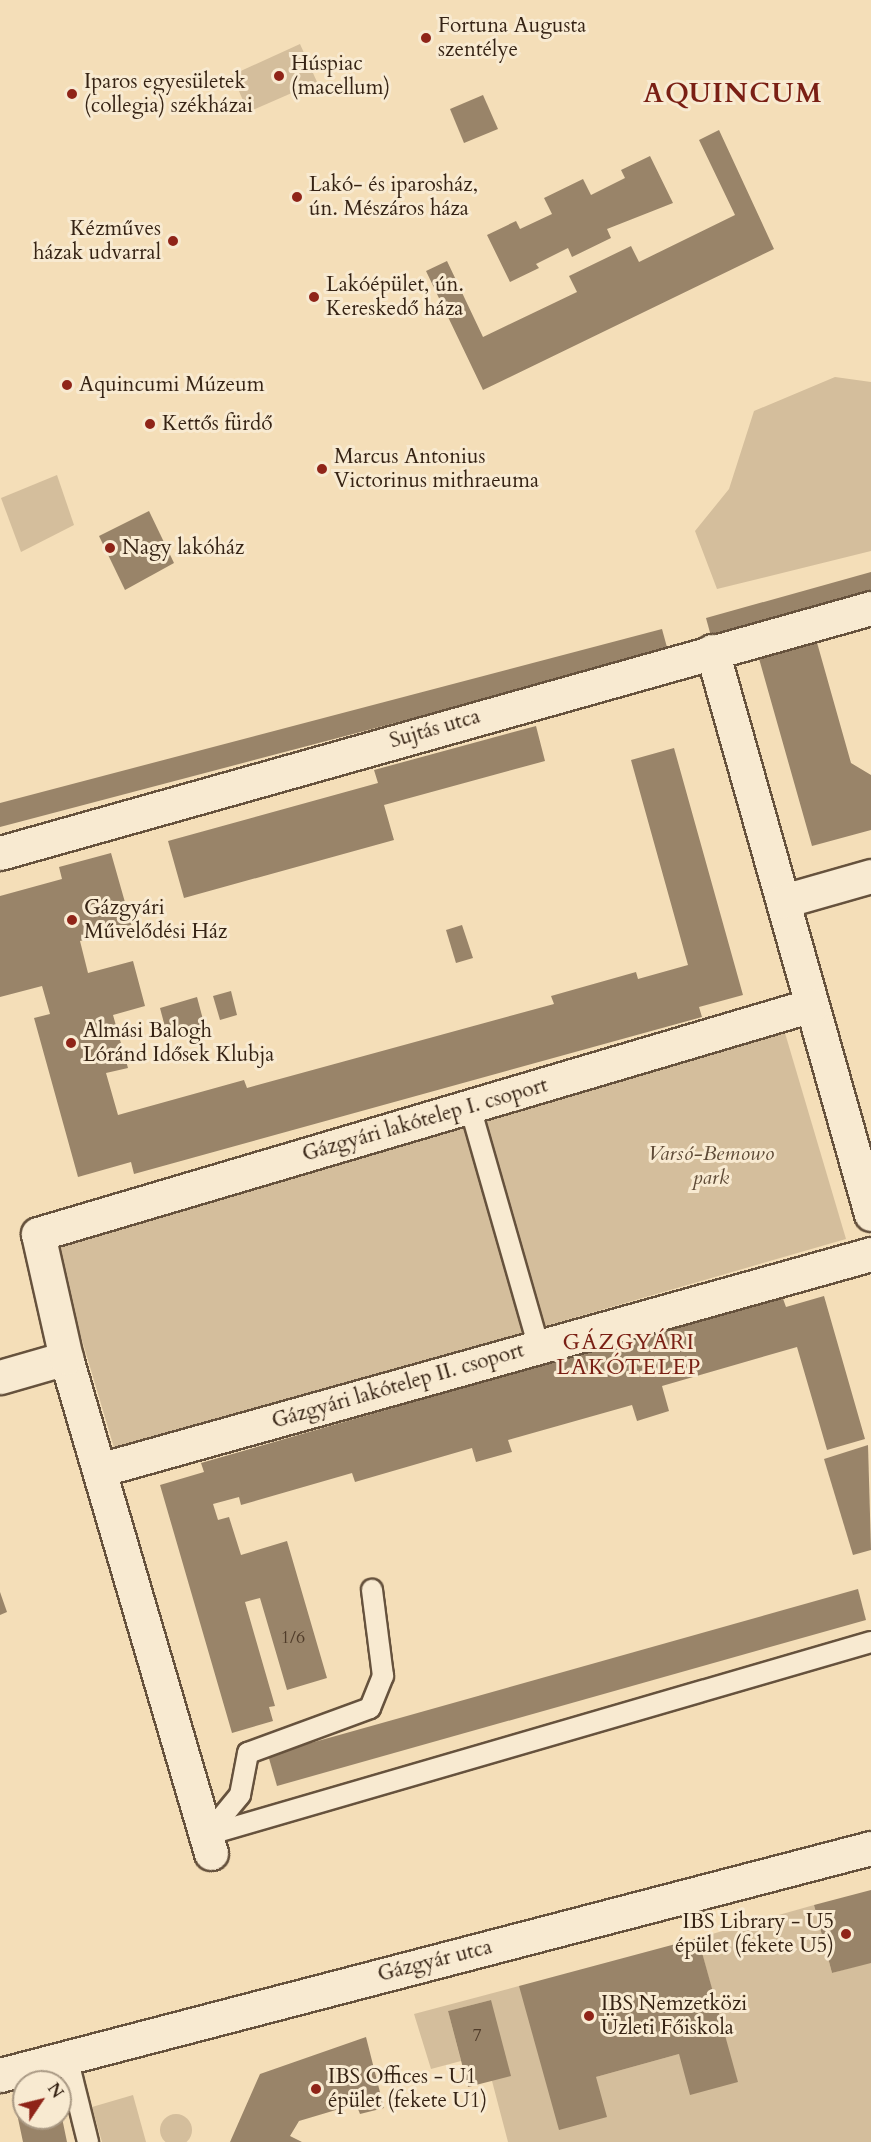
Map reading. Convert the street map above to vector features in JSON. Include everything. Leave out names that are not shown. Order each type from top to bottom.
[{"type":"street","name":"Sujtás utca","points":[[0,853],[871,608]]},
{"type":"street","points":[[712,651],[871,1214]]},
{"type":"street","points":[[783,901],[871,876]]},
{"type":"street","name":"Gázgyári lakótelep I. csoport","points":[[66,1358],[38,1234],[812,1005]]},
{"type":"street","name":"Gázgyári lakótelep II. csoport","points":[[99,1470],[871,1254]]},
{"type":"street","points":[[0,1377],[66,1358],[209,1844]]},
{"type":"street","name":"Gázgyár utca","points":[[0,2075],[871,1848]]},
{"type":"lane","points":[[471,1107],[539,1347]]},
{"type":"lane","points":[[209,1844],[240,1795],[248,1753],[370,1708],[383,1676],[372,1590]]},
{"type":"lane","points":[[209,1844],[871,1642]]},
{"type":"lane","points":[[67,2057],[88,2142]]},
{"type":"green space","points":[[300,44],[317,82],[248,112],[232,75]]},
{"type":"green space","points":[[835,377],[871,382],[871,551],[717,589],[695,531],[729,489],[754,411]]},
{"type":"green space","points":[[57,475],[74,525],[21,552],[1,498]]},
{"type":"green space","name":"Varsó-Bemowo park","points":[[785,1033],[846,1239],[115,1451],[54,1246]]},
{"type":"green space","points":[[814,1905],[832,1973],[871,1962],[871,2142],[508,2142],[492,2081],[491,2000],[448,2011],[461,2061],[431,2069],[414,2014],[519,1986],[596,2077],[679,2054],[737,2082],[698,1938]]},
{"type":"green space","points":[[133,2095],[146,2142],[102,2142],[92,2107]]},
{"type":"green space","points":[[176,2114],[187,2119],[192,2130],[187,2141],[176,2146],[165,2141],[160,2130],[165,2119]]},
{"type":"building","points":[[483,95],[498,129],[464,143],[450,109]]},
{"type":"building","points":[[719,130],[774,249],[483,390],[426,271],[447,261],[483,337],[577,292],[569,276],[631,246],[639,262],[735,215],[699,140]]},
{"type":"building","points":[[650,156],[673,203],[607,229],[611,238],[572,257],[568,248],[536,264],[539,268],[510,282],[487,235],[516,221],[520,229],[552,214],[544,198],[583,179],[591,195],[625,178],[621,170]]},
{"type":"building","points":[[149,511],[174,563],[125,590],[99,536]]},
{"type":"building","points":[[871,572],[871,595],[712,640],[706,618]]},
{"type":"building","points":[[662,629],[668,651],[0,827],[0,803]]},
{"type":"building","points":[[816,639],[851,763],[871,775],[871,830],[812,846],[758,655]]},
{"type":"building","points":[[536,726],[545,761],[384,805],[394,840],[184,898],[168,841],[378,783],[374,770]]},
{"type":"building","points":[[674,748],[743,995],[699,1007],[702,1017],[134,1174],[131,1162],[78,1177],[34,1018],[50,1014],[42,986],[0,997],[0,896],[62,879],[59,867],[111,853],[132,927],[80,941],[88,973],[133,961],[145,1006],[113,1015],[128,1068],[106,1073],[118,1115],[244,1080],[247,1088],[554,1004],[551,996],[636,972],[638,979],[688,965],[631,760]]},
{"type":"building","points":[[462,925],[473,958],[456,963],[446,930]]},
{"type":"building","points":[[231,991],[237,1015],[220,1020],[213,996]]},
{"type":"building","points":[[197,997],[205,1027],[168,1038],[160,1008]]},
{"type":"building","points":[[782,1296],[786,1307],[824,1296],[865,1439],[827,1450],[797,1347],[662,1386],[669,1411],[637,1421],[632,1405],[508,1440],[512,1452],[476,1462],[472,1448],[355,1482],[352,1473],[241,1505],[239,1497],[213,1504],[218,1520],[229,1517],[241,1555],[287,1541],[327,1678],[287,1690],[260,1598],[245,1602],[275,1706],[269,1707],[273,1721],[232,1733],[160,1485],[204,1472],[201,1463]]},
{"type":"building","points":[[868,1445],[871,1550],[853,1555],[824,1459]]},
{"type":"building","points":[[858,1589],[866,1620],[277,1786],[268,1755]]},
{"type":"building","points":[[0,1592],[7,1612],[0,1615]]},
{"type":"building","name":"IBS Library - U5 épület (fekete U5)","points":[[871,1890],[871,1963],[832,1973],[814,1905]]},
{"type":"building","points":[[698,1938],[738,2082],[690,2095],[679,2054],[596,2077],[607,2117],[559,2130],[519,1986]]},
{"type":"building","points":[[491,2000],[511,2076],[468,2087],[448,2011]]},
{"type":"building","name":"IBS Offices - U1 épület (fekete U1)","points":[[366,2037],[384,2108],[360,2114],[356,2104],[299,2121],[290,2136],[302,2142],[230,2142],[260,2074]]},
{"type":"building","points":[[20,2130],[65,2130],[67,2142],[23,2142]]},
{"type":"place","name":"Fortuna Augusta szentélye","points":[[426,38]]},
{"type":"place","name":"Húspiac (macellum)","points":[[279,76]]},
{"type":"place","name":"Iparos egyesületek (collegia) székházai","points":[[72,94]]},
{"type":"place","name":"Lakó- és iparosház, ún. Mészáros háza","points":[[297,197]]},
{"type":"place","name":"Kézműves házak udvarral","points":[[173,241]]},
{"type":"place","name":"Lakóépület, ún. Kereskedő háza","points":[[314,297]]},
{"type":"place","name":"Aquincumi Múzeum","points":[[67,385]]},
{"type":"place","name":"Kettős fürdő","points":[[150,424]]},
{"type":"place","name":"Marcus Antonius Victorinus mithraeuma","points":[[322,469]]},
{"type":"place","name":"Nagy lakóház","points":[[110,548]]},
{"type":"place","name":"Gázgyári Művelődési Ház","points":[[72,920]]},
{"type":"place","name":"Almási Balogh Lóránd Idősek Klubja","points":[[71,1043]]},
{"type":"place","name":"IBS Library - U5 épület (fekete U5)","points":[[846,1934]]},
{"type":"place","name":"IBS Nemzetközi Üzleti Főiskola","points":[[589,2016]]},
{"type":"place","name":"IBS Offices - U1 épület (fekete U1)","points":[[316,2089]]},
{"type":"district","name":"AQUINCUM","points":[[733,94]]},
{"type":"district","name":"GÁZGYÁRI LAKÓTELEP","points":[[629,1354]]}]
